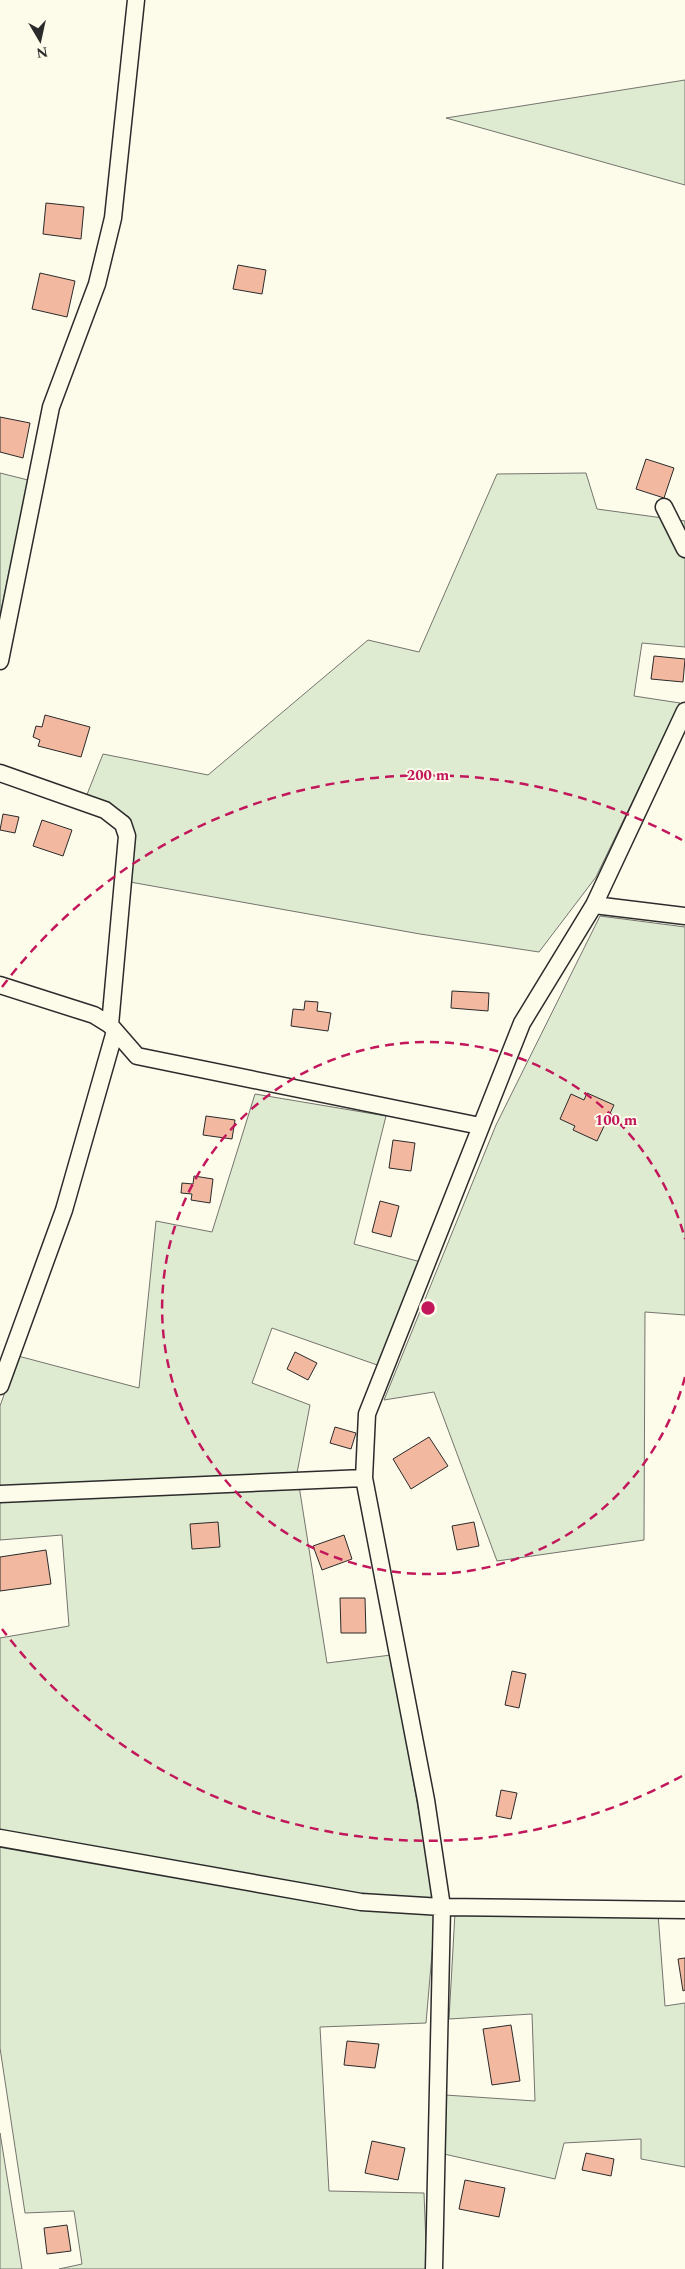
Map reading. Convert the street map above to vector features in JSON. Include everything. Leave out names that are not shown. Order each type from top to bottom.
[{"type":"street","points":[[0,661],[51,408],[97,284],[113,218],[136,0]]},
{"type":"street","points":[[664,507],[685,549]]},
{"type":"street","points":[[434,2269],[442,1907],[426,1800],[364,1478],[367,1414],[522,1023],[594,905],[685,710]]},
{"type":"street","points":[[0,773],[105,810],[123,824],[127,836],[112,1028],[64,1210],[0,1386]]},
{"type":"street","points":[[594,905],[685,916]]},
{"type":"street","points":[[0,985],[94,1015],[112,1028],[137,1056],[480,1126]]},
{"type":"street","points":[[0,1494],[364,1478]]},
{"type":"street","points":[[0,1838],[361,1902],[442,1907],[685,1910]]},
{"type":"green space","points":[[685,80],[685,185],[446,118]]},
{"type":"green space","points":[[0,473],[28,480],[0,616]]},
{"type":"green space","points":[[586,473],[597,509],[685,521],[685,647],[642,643],[634,696],[680,703],[596,877],[539,952],[420,934],[130,882],[133,836],[129,817],[107,804],[86,797],[103,754],[208,775],[368,640],[419,652],[497,474]]},
{"type":"green space","points":[[600,916],[685,927],[685,1315],[645,1312],[644,1540],[497,1561],[434,1392],[384,1400],[496,1125]]},
{"type":"green space","points":[[255,1094],[386,1116],[354,1244],[421,1262],[380,1366],[272,1328],[252,1383],[310,1405],[297,1473],[327,1663],[391,1655],[434,1898],[435,1919],[426,2023],[320,2027],[329,2191],[424,2193],[427,2269],[59,2269],[82,2264],[74,2211],[25,2213],[0,2048],[0,1638],[69,1626],[62,1535],[0,1540],[0,1406],[18,1356],[139,1388],[156,1221],[212,1232]]},
{"type":"green space","points":[[455,1913],[658,1914],[665,2006],[685,2003],[685,2167],[641,2159],[641,2139],[564,2143],[555,2179],[444,2154],[445,2095],[535,2101],[532,2014],[449,2019]]},
{"type":"green space","points":[[0,2133],[22,2269],[0,2269]]},
{"type":"building","points":[[46,203],[84,207],[81,239],[43,234]]},
{"type":"building","points":[[238,265],[266,270],[262,294],[233,289]]},
{"type":"building","points":[[40,273],[75,281],[67,317],[32,309]]},
{"type":"building","points":[[0,417],[30,423],[23,458],[0,452]]},
{"type":"building","points":[[646,459],[674,468],[664,498],[636,489]]},
{"type":"building","points":[[654,656],[685,659],[683,682],[651,679]]},
{"type":"building","points":[[45,715],[90,727],[81,757],[38,746],[40,740],[33,737],[36,726],[42,727]]},
{"type":"building","points":[[3,814],[19,817],[15,833],[0,830]]},
{"type":"building","points":[[42,820],[72,830],[63,856],[33,846]]},
{"type":"building","points":[[452,991],[489,993],[488,1011],[451,1008]]},
{"type":"building","points":[[305,1001],[318,1002],[317,1011],[331,1013],[328,1031],[291,1026],[293,1009],[304,1010]]},
{"type":"building","points":[[587,1093],[614,1105],[597,1141],[573,1130],[575,1126],[560,1119],[571,1094],[584,1100]]},
{"type":"building","points":[[206,1116],[235,1120],[232,1139],[203,1135]]},
{"type":"building","points":[[393,1140],[415,1143],[411,1171],[389,1168]]},
{"type":"building","points":[[194,1176],[213,1179],[210,1203],[191,1200],[192,1194],[181,1193],[182,1183],[193,1184]]},
{"type":"building","points":[[380,1201],[399,1206],[391,1237],[372,1232]]},
{"type":"building","points":[[295,1352],[317,1363],[308,1380],[287,1369]]},
{"type":"building","points":[[335,1427],[356,1433],[351,1449],[330,1443]]},
{"type":"building","points":[[429,1437],[448,1466],[411,1489],[393,1459]]},
{"type":"building","points":[[218,1522],[220,1547],[192,1549],[190,1524]]},
{"type":"building","points":[[474,1522],[479,1546],[457,1550],[452,1526]]},
{"type":"building","points":[[344,1535],[352,1559],[322,1570],[313,1546]]},
{"type":"building","points":[[46,1550],[51,1584],[0,1591],[0,1557]]},
{"type":"building","points":[[340,1598],[365,1598],[366,1633],[341,1633]]},
{"type":"building","points":[[512,1671],[526,1674],[519,1708],[505,1705]]},
{"type":"building","points":[[501,1790],[517,1793],[511,1819],[496,1816]]},
{"type":"building","points":[[685,1958],[685,1990],[683,1991],[678,1959]]},
{"type":"building","points":[[511,2025],[520,2081],[492,2085],[483,2029]]},
{"type":"building","points":[[347,2041],[379,2044],[375,2068],[344,2065]]},
{"type":"building","points":[[372,2141],[405,2148],[398,2180],[365,2173]]},
{"type":"building","points":[[586,2153],[614,2159],[611,2176],[582,2170]]},
{"type":"building","points":[[465,2180],[505,2188],[499,2217],[459,2209]]},
{"type":"building","points":[[67,2225],[71,2251],[47,2254],[44,2228]]}]
